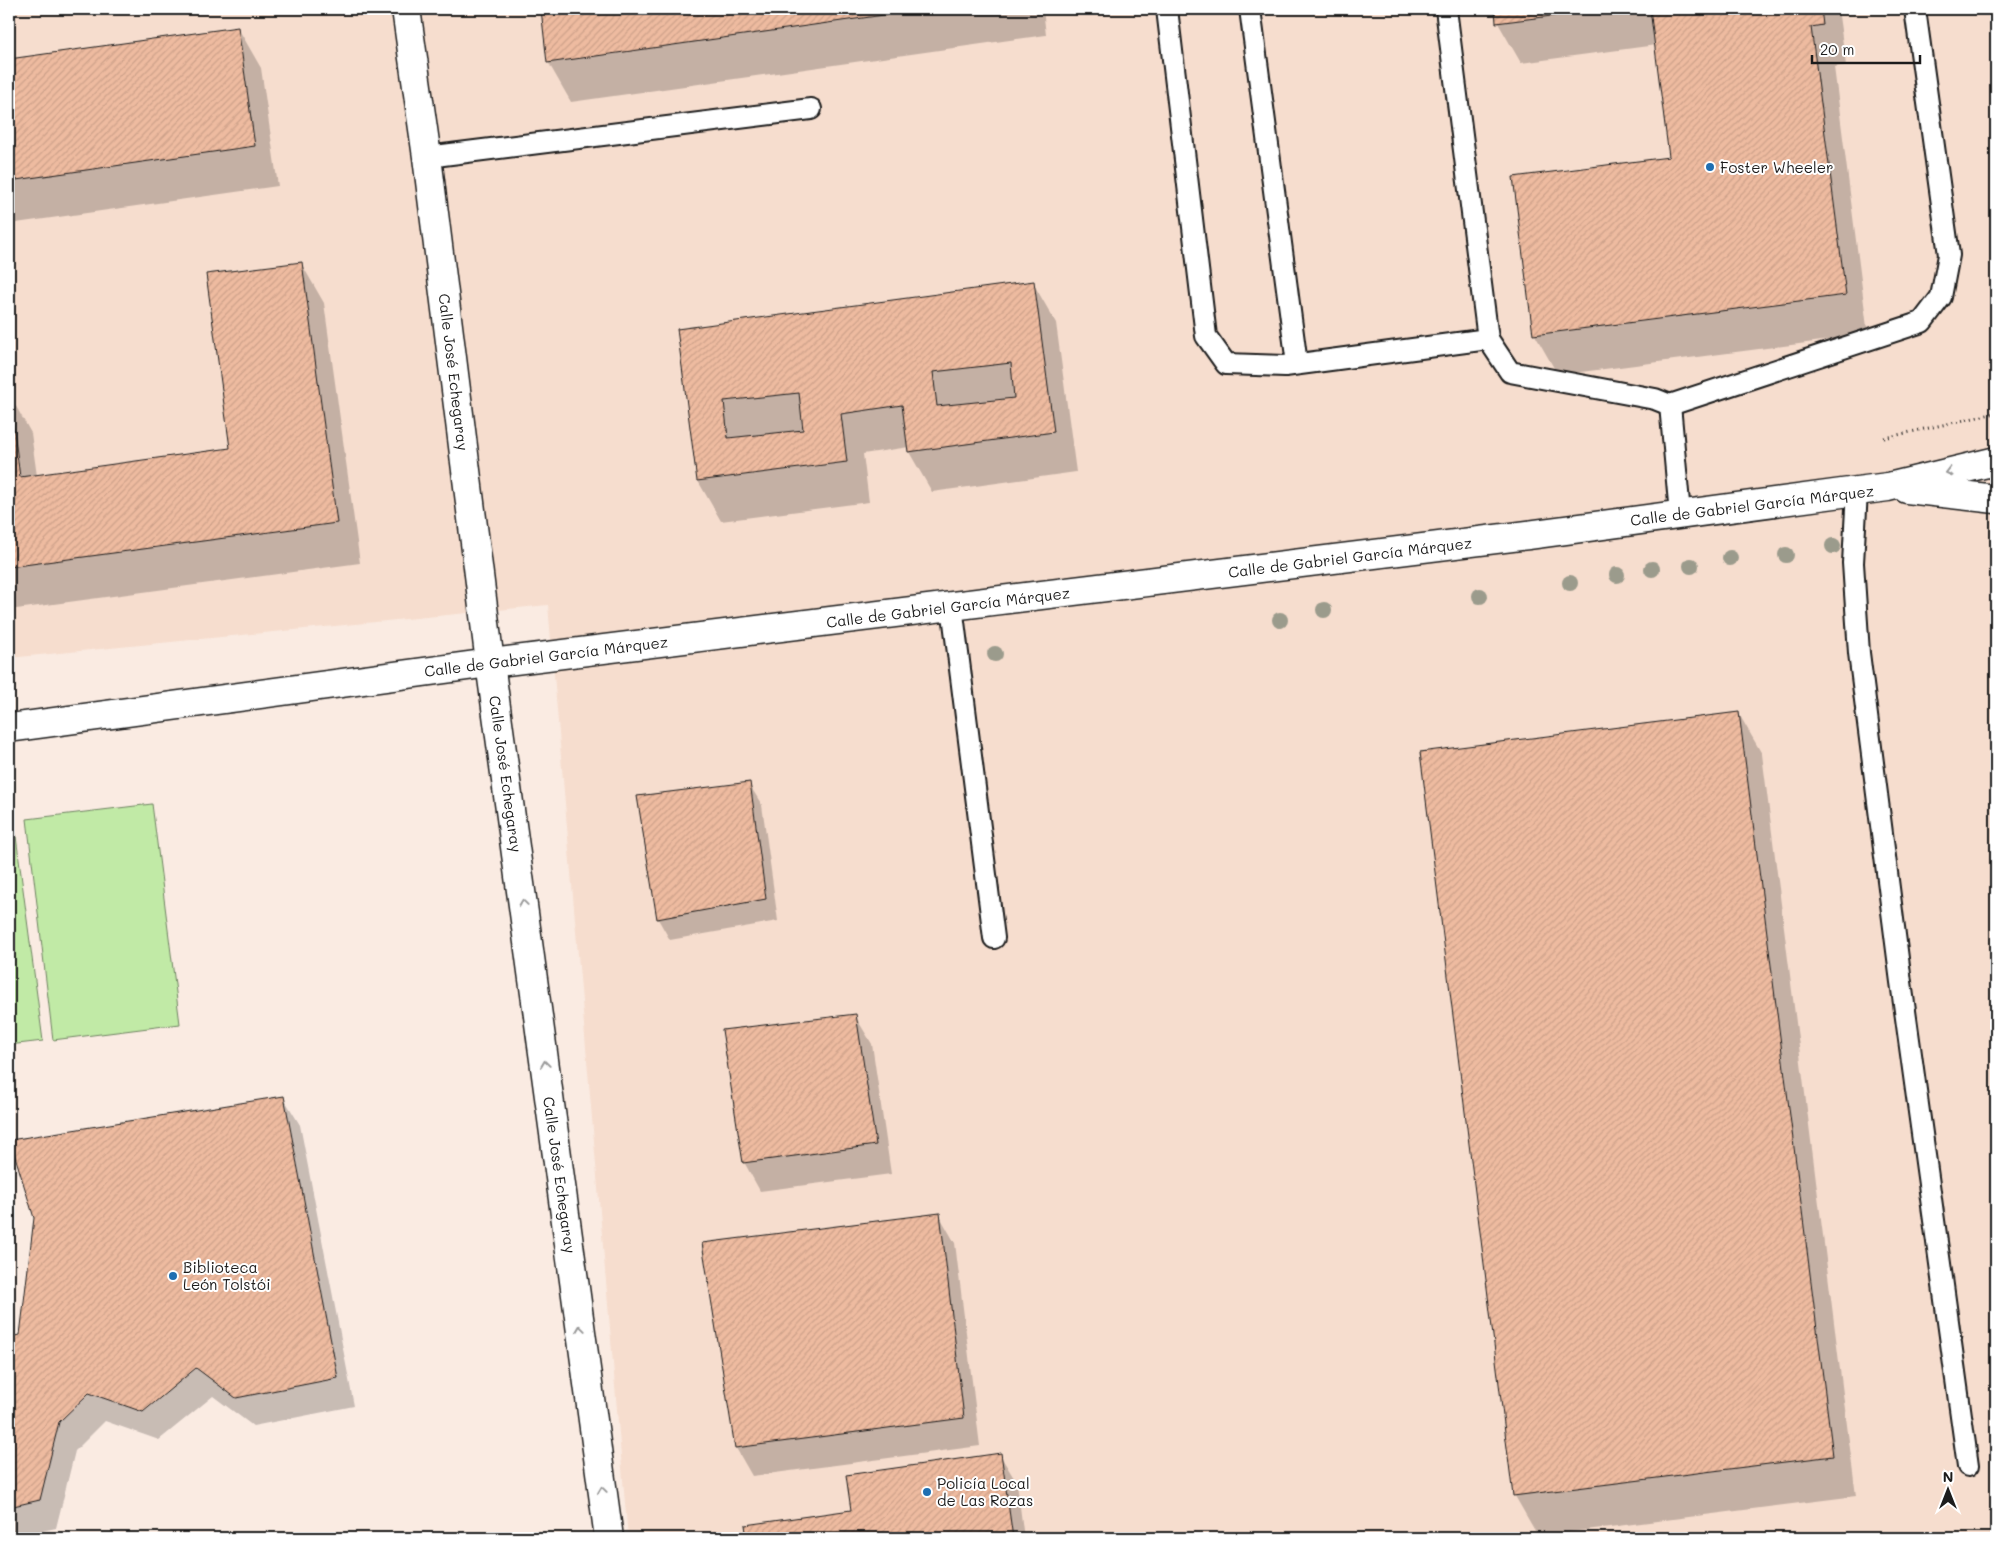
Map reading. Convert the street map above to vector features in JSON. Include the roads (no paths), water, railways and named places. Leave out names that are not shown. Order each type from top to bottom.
[{"type":"street","name":"Calle José Echegaray","points":[[406,9],[427,157],[490,662],[609,1538]]},
{"type":"street","name":"Calle de Gabriel García Márquez","points":[[9,728],[490,662],[1528,535],[1888,487],[1996,461]]},
{"type":"street","name":"Calle de Gabriel García Márquez","points":[[1888,487],[1996,499]]},
{"type":"lane","points":[[1167,9],[1206,336],[1226,364],[1285,366],[1488,339]]},
{"type":"lane","points":[[1250,9],[1296,364]]},
{"type":"lane","points":[[1446,9],[1488,339],[1510,372],[1655,399],[1670,405],[1922,322],[1941,297],[1949,255],[1915,9]]},
{"type":"lane","points":[[427,157],[811,109]]},
{"type":"lane","points":[[1670,405],[1680,514]]},
{"type":"lane","points":[[1857,491],[1852,563],[1859,653],[1968,1466]]},
{"type":"lane","points":[[952,606],[994,938]]},
{"type":"place","name":"Foster Wheeler","points":[[1710,167]]},
{"type":"place","name":"Biblioteca León Tolstói","points":[[173,1276]]},
{"type":"place","name":"Policía Local de Las Rozas","points":[[927,1492]]}]
